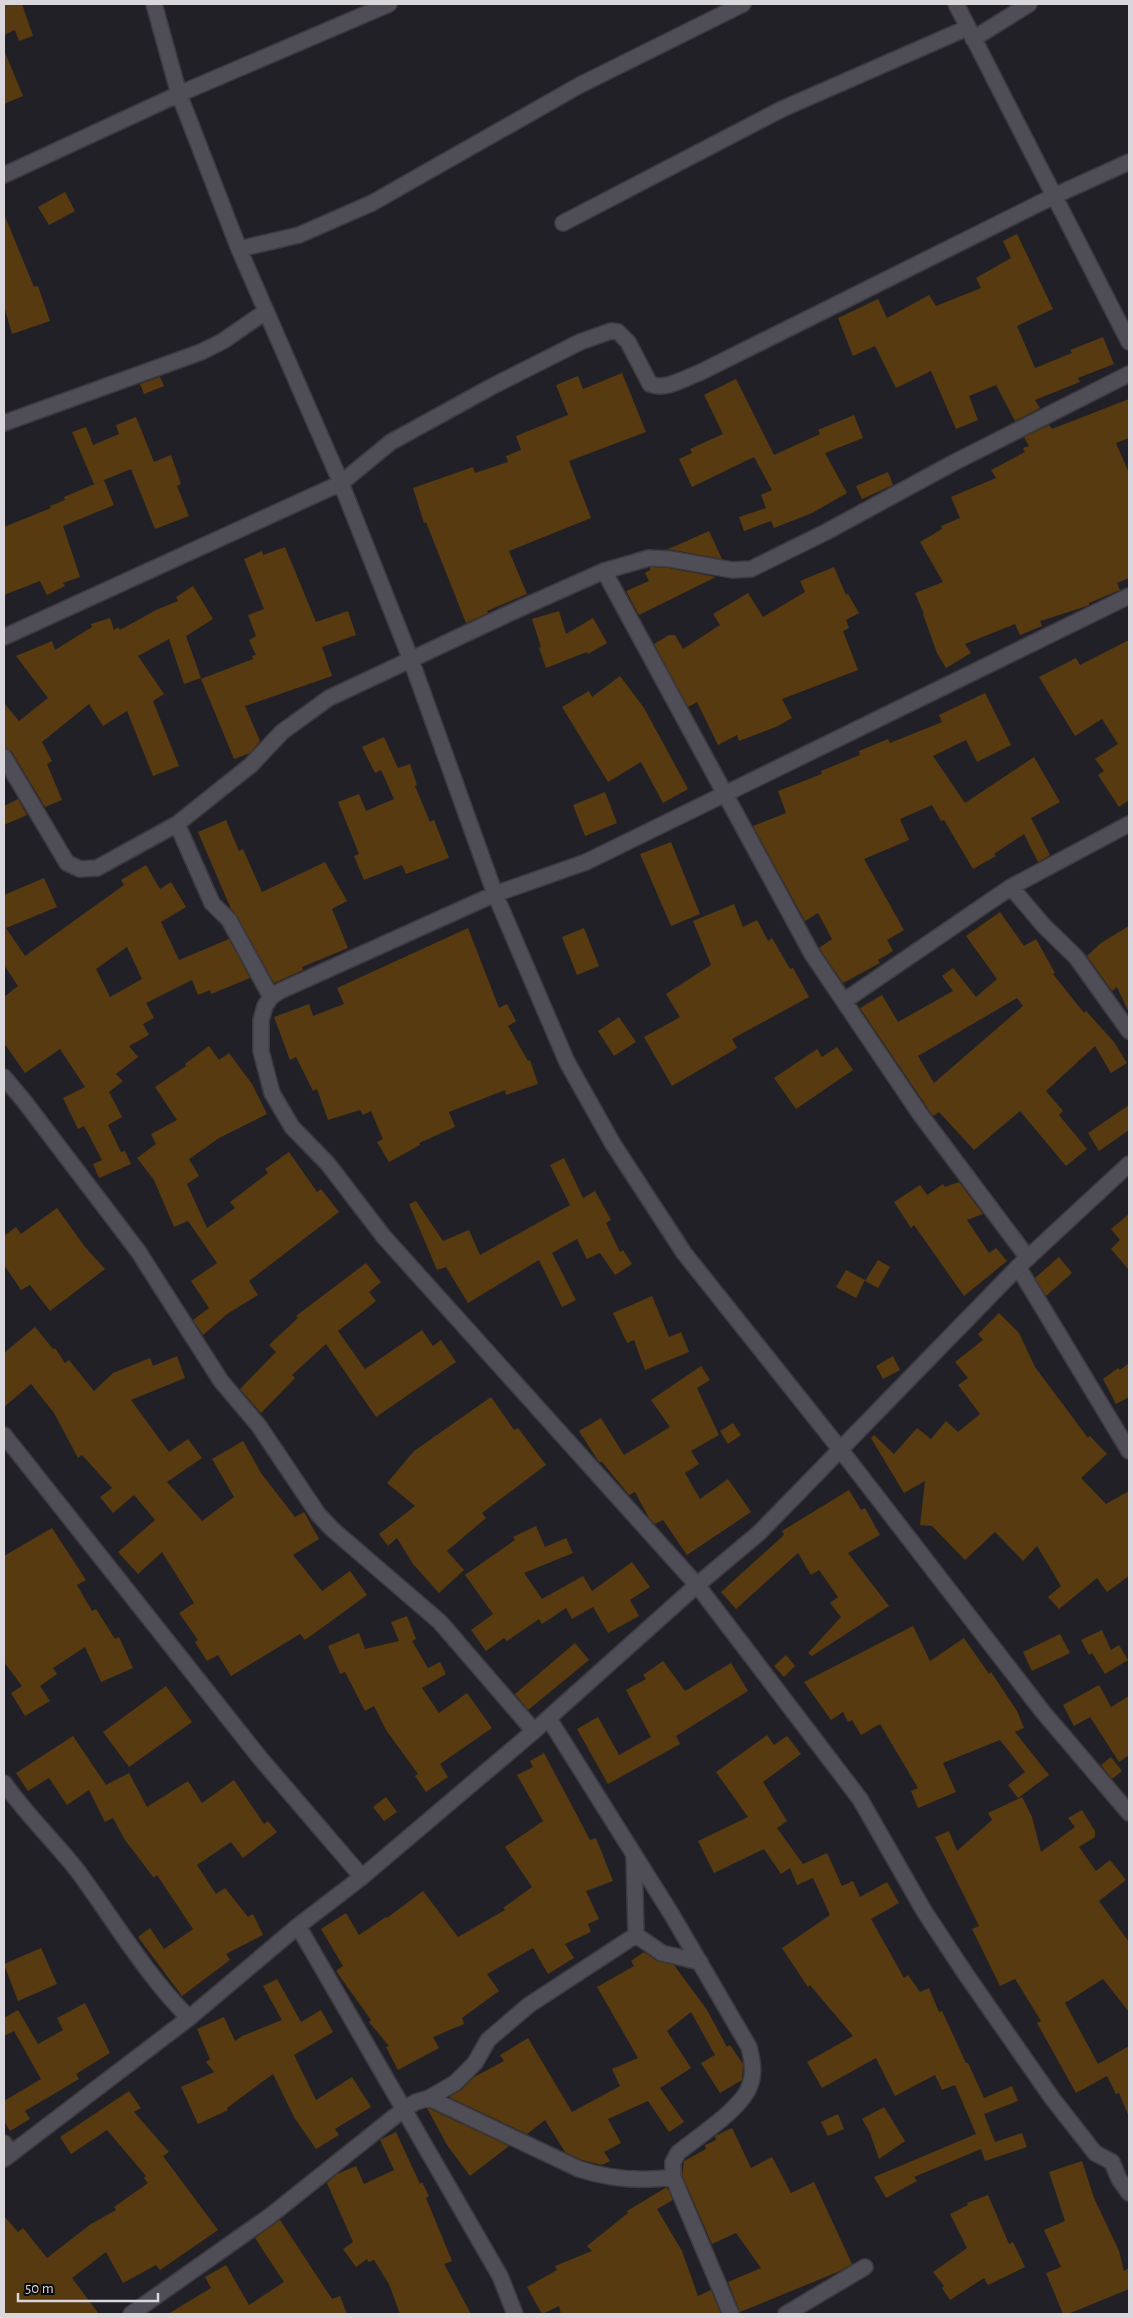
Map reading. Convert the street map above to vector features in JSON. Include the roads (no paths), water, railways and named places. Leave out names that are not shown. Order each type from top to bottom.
[{"type":"street","points":[[154,4],[179,94],[239,249],[265,312],[342,483],[411,660],[495,894],[567,1062],[613,1144],[684,1253],[840,1449],[1043,1712],[1129,1813]]},
{"type":"street","points":[[4,175],[179,94],[390,4]]},
{"type":"street","points":[[239,249],[299,235],[372,203],[580,85],[743,4]]},
{"type":"street","points":[[956,4],[1129,342]]},
{"type":"street","points":[[563,223],[782,109],[970,33],[1029,4]]},
{"type":"street","points":[[4,637],[342,483],[391,442],[491,387],[580,342],[611,331],[618,332],[628,342],[650,384],[657,386],[670,384],[699,372],[1054,196],[1129,162]]},
{"type":"street","points":[[4,423],[201,352],[223,341],[265,312]]},
{"type":"street","points":[[4,757],[67,863],[74,868],[97,868],[178,824],[251,765],[282,732],[329,698],[604,571],[649,558],[670,559],[732,570],[751,569],[826,532],[953,463],[1129,374]]},
{"type":"street","points":[[604,571],[812,954],[1023,1263],[1129,1451]]},
{"type":"street","points":[[1129,596],[586,862],[495,894],[308,977],[271,997],[265,1006],[261,1020],[261,1051],[272,1093],[292,1127],[328,1164],[384,1238],[449,1312],[697,1585],[860,1799],[924,1911],[967,1976],[1052,2098],[1095,2153],[1112,2162],[1129,2194]]},
{"type":"street","points":[[178,824],[212,903],[229,920],[271,997]]},
{"type":"street","points":[[844,1001],[1011,887],[1129,824]]},
{"type":"street","points":[[1011,887],[1044,926],[1076,957],[1129,1031]]},
{"type":"street","points":[[4,1077],[24,1100],[138,1251],[221,1381],[259,1426],[318,1514],[332,1529],[440,1622],[534,1731]]},
{"type":"street","points":[[6,2152],[189,2018],[298,1926],[362,1877],[549,1719],[697,1585],[759,1533],[1023,1263],[1129,1164]]},
{"type":"street","points":[[4,1435],[260,1758],[362,1877]]},
{"type":"street","points":[[549,1719],[700,1962],[747,2042],[751,2056],[752,2075],[749,2088],[727,2115],[678,2153],[673,2162],[673,2177],[731,2314]]},
{"type":"street","points":[[4,1783],[19,1805],[76,1870],[165,1994],[189,2018]]},
{"type":"street","points":[[634,1855],[636,1935]]},
{"type":"street","points":[[298,1926],[500,2276],[515,2314]]},
{"type":"street","points":[[636,1935],[662,1953],[700,1962]]},
{"type":"street","points":[[131,2314],[270,2216],[404,2109],[416,2102],[429,2098],[455,2082],[475,2063],[488,2040],[529,2005],[636,1935]]},
{"type":"street","points":[[429,2098],[579,2169],[595,2174],[636,2180],[673,2177]]},
{"type":"street","points":[[786,2314],[866,2267]]}]
